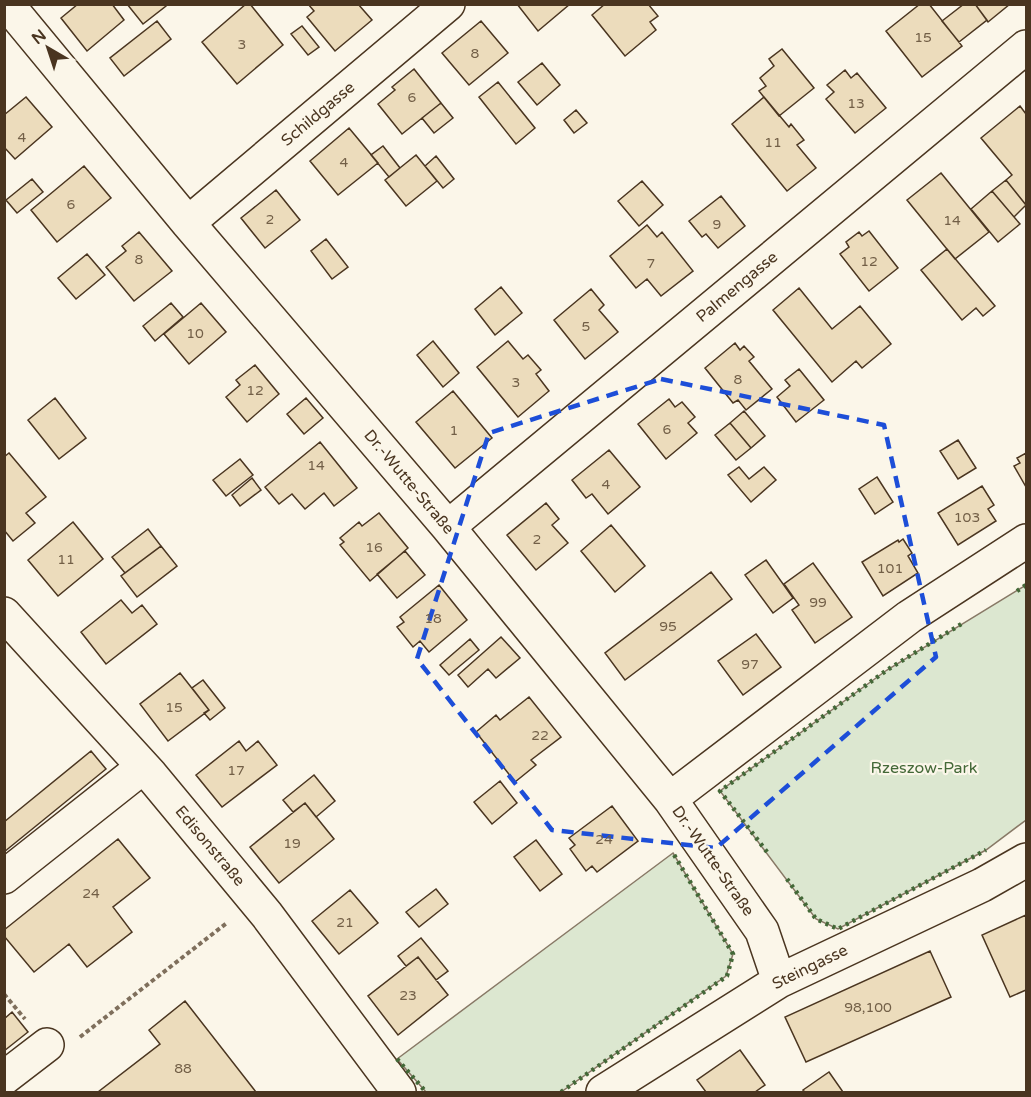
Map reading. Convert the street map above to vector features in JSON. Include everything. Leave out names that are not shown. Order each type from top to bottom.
[{"type":"street","name":"Dr.-Wutte-Straße","points":[[7,4],[188,223],[448,527],[670,799],[762,931],[779,981]]},
{"type":"street","name":"Schildgasse","points":[[188,223],[448,4]]},
{"type":"street","name":"Palmengasse","points":[[448,527],[1026,47]]},
{"type":"street","points":[[670,799],[909,617],[1026,541]]},
{"type":"street","name":"Edisonstraße","points":[[4,614],[143,767],[255,901],[399,1092]]},
{"type":"street","points":[[4,877],[143,767]]},
{"type":"street","name":"Steingasse","points":[[603,1092],[779,981],[982,885],[1026,860]]},
{"type":"street","points":[[4,1078],[47,1045]]},
{"type":"path","points":[[4,994],[55,1056],[255,901]]},
{"type":"highlighted area","points":[[661,379],[884,425],[936,657],[716,848],[552,830],[417,659],[489,433]]},
{"type":"green space","name":"Rzeszow-Park","points":[[1026,585],[1026,820],[986,850],[838,929],[816,919],[720,791],[887,670]]},
{"type":"green space","points":[[673,853],[733,954],[726,976],[561,1092],[426,1092],[397,1059]]},
{"type":"building","points":[[78,4],[112,4],[124,20],[87,51],[61,18]]},
{"type":"building","points":[[127,4],[165,4],[166,6],[143,24]]},
{"type":"building","points":[[246,4],[250,4],[283,45],[237,84],[202,42]]},
{"type":"building","points":[[308,4],[358,4],[372,20],[335,51],[307,17],[314,11]]},
{"type":"building","points":[[517,4],[570,4],[538,31]]},
{"type":"building","points":[[605,4],[648,4],[658,16],[650,22],[656,30],[625,56],[592,15]]},
{"type":"building","points":[[920,4],[929,4],[962,46],[922,77],[886,31]]},
{"type":"building","points":[[964,4],[975,4],[987,20],[959,42],[942,21]]},
{"type":"building","points":[[975,4],[1010,4],[988,22]]},
{"type":"building","points":[[157,21],[171,39],[124,76],[110,58]]},
{"type":"building","points":[[481,21],[508,53],[469,85],[442,53]]},
{"type":"building","points":[[302,26],[319,47],[308,55],[291,34]]},
{"type":"building","points":[[782,49],[814,88],[779,116],[759,91],[766,86],[760,78],[774,66],[769,59]]},
{"type":"building","points":[[542,63],[560,85],[537,105],[518,82]]},
{"type":"building","points":[[414,69],[441,103],[402,134],[378,104],[395,90],[392,87]]},
{"type":"building","points":[[845,70],[851,78],[857,73],[886,108],[855,133],[826,99],[834,92],[827,85]]},
{"type":"building","points":[[498,82],[535,128],[516,144],[479,97]]},
{"type":"building","points":[[26,97],[52,127],[15,159],[4,147],[4,115]]},
{"type":"building","points":[[764,97],[789,127],[791,124],[804,140],[797,145],[816,168],[787,191],[732,124]]},
{"type":"building","points":[[441,103],[453,118],[434,133],[422,118]]},
{"type":"building","points":[[1020,106],[1026,114],[1026,205],[1006,180],[1012,175],[981,138]]},
{"type":"building","points":[[576,110],[587,123],[574,133],[564,120]]},
{"type":"building","points":[[349,128],[378,163],[338,195],[310,161]]},
{"type":"building","points":[[383,146],[400,168],[389,177],[371,155]]},
{"type":"building","points":[[416,155],[437,181],[406,206],[385,180]]},
{"type":"building","points":[[436,156],[454,179],[443,188],[425,166]]},
{"type":"building","points":[[84,166],[111,198],[57,242],[31,210]]},
{"type":"building","points":[[941,173],[989,232],[955,259],[907,200]]},
{"type":"building","points":[[32,179],[43,192],[17,213],[6,200]]},
{"type":"building","points":[[1006,180],[1026,205],[1014,217],[992,191]]},
{"type":"building","points":[[642,181],[663,205],[639,226],[618,201]]},
{"type":"building","points":[[276,190],[300,220],[265,248],[241,218]]},
{"type":"building","points":[[992,191],[1020,224],[998,242],[971,209]]},
{"type":"building","points":[[721,196],[745,226],[718,248],[706,234],[702,237],[689,221]]},
{"type":"building","points":[[647,225],[657,237],[662,232],[693,271],[661,296],[647,279],[636,288],[610,256]]},
{"type":"building","points":[[869,231],[898,268],[869,291],[840,254],[849,247],[846,242],[859,232],[862,236]]},
{"type":"building","points":[[139,232],[172,271],[134,301],[106,267],[126,251],[122,246]]},
{"type":"building","points":[[326,239],[348,267],[332,279],[311,251]]},
{"type":"building","points":[[947,249],[995,306],[983,316],[976,308],[962,320],[921,270]]},
{"type":"building","points":[[87,254],[105,275],[76,299],[58,278]]},
{"type":"building","points":[[501,287],[522,313],[495,335],[475,309]]},
{"type":"building","points":[[799,288],[832,329],[860,306],[891,344],[862,368],[856,361],[832,382],[773,310]]},
{"type":"building","points":[[591,289],[604,305],[599,310],[618,332],[585,359],[554,320]]},
{"type":"building","points":[[171,303],[183,317],[155,341],[143,326]]},
{"type":"building","points":[[201,303],[226,332],[189,364],[164,334]]},
{"type":"building","points":[[433,341],[459,373],[443,387],[417,355]]},
{"type":"building","points":[[508,341],[523,359],[528,355],[541,370],[536,374],[549,391],[518,417],[477,367]]},
{"type":"building","points":[[735,343],[740,350],[744,346],[754,357],[749,361],[772,389],[746,410],[738,400],[733,403],[705,368]]},
{"type":"building","points":[[255,365],[279,394],[247,422],[226,397],[240,385],[236,380]]},
{"type":"building","points":[[799,369],[824,400],[796,422],[777,397],[790,386],[785,380]]},
{"type":"building","points":[[453,391],[492,438],[455,468],[416,422]]},
{"type":"building","points":[[55,398],[86,438],[59,459],[28,420]]},
{"type":"building","points":[[306,398],[323,418],[304,434],[287,414]]},
{"type":"building","points":[[669,399],[675,407],[682,402],[695,417],[688,423],[697,433],[666,459],[638,424]]},
{"type":"building","points":[[744,411],[765,436],[751,448],[730,423]]},
{"type":"building","points":[[730,423],[751,448],[736,460],[715,435]]},
{"type":"building","points":[[958,440],[976,468],[958,479],[940,451]]},
{"type":"building","points":[[320,442],[357,488],[334,506],[324,493],[305,509],[292,494],[279,504],[265,487]]},
{"type":"building","points":[[609,450],[640,487],[608,514],[592,494],[586,498],[572,480]]},
{"type":"building","points":[[9,453],[46,497],[26,513],[35,523],[13,541],[4,530],[4,457]]},
{"type":"building","points":[[1026,453],[1026,487],[1014,466],[1020,463],[1017,458]]},
{"type":"building","points":[[240,459],[253,475],[226,496],[213,480]]},
{"type":"building","points":[[739,467],[749,479],[764,467],[776,480],[751,502],[728,475]]},
{"type":"building","points":[[877,477],[893,502],[875,514],[859,489]]},
{"type":"building","points":[[252,478],[261,490],[240,506],[232,495]]},
{"type":"building","points":[[982,486],[994,505],[988,509],[996,521],[958,545],[938,513]]},
{"type":"building","points":[[546,503],[559,519],[552,525],[568,543],[536,570],[507,535]]},
{"type":"building","points":[[379,513],[408,548],[370,581],[340,545],[344,542],[340,538],[359,522],[362,526]]},
{"type":"building","points":[[73,522],[103,559],[58,596],[28,560]]},
{"type":"building","points":[[611,525],[645,566],[615,592],[581,551]]},
{"type":"building","points":[[148,529],[161,546],[125,573],[112,557]]},
{"type":"building","points":[[903,539],[912,553],[908,556],[918,573],[883,596],[862,562]]},
{"type":"building","points":[[161,546],[177,566],[137,597],[121,576]]},
{"type":"building","points":[[405,551],[425,575],[397,598],[377,574]]},
{"type":"building","points":[[766,560],[793,598],[773,613],[745,575]]},
{"type":"building","points":[[813,563],[852,617],[815,643],[792,610],[799,605],[784,584]]},
{"type":"building","points":[[711,572],[732,599],[625,680],[605,653]]},
{"type":"building","points":[[439,585],[467,620],[429,652],[420,641],[413,647],[397,627],[404,622],[400,617]]},
{"type":"building","points":[[121,600],[132,613],[142,605],[157,624],[106,664],[81,632]]},
{"type":"building","points":[[756,634],[781,667],[743,695],[718,661]]},
{"type":"building","points":[[501,637],[520,658],[496,678],[488,669],[468,687],[458,675]]},
{"type":"building","points":[[470,639],[479,650],[449,675],[440,665]]},
{"type":"building","points":[[180,673],[209,710],[168,741],[140,704]]},
{"type":"building","points":[[203,680],[225,708],[210,720],[204,713],[209,710],[192,688]]},
{"type":"building","points":[[529,697],[561,737],[531,760],[536,765],[515,782],[476,732],[496,715],[500,720]]},
{"type":"building","points":[[239,741],[246,751],[258,741],[277,765],[222,807],[196,775]]},
{"type":"building","points":[[91,751],[106,769],[4,852],[4,822]]},
{"type":"building","points":[[314,775],[335,801],[316,817],[305,803],[293,812],[283,800]]},
{"type":"building","points":[[500,781],[517,803],[492,824],[474,802]]},
{"type":"building","points":[[305,803],[334,839],[279,883],[250,847]]},
{"type":"building","points":[[612,806],[638,841],[597,872],[592,866],[586,871],[570,849],[575,845],[569,838]]},
{"type":"building","points":[[118,839],[150,878],[113,907],[132,932],[87,967],[69,944],[34,972],[4,936],[4,930]]},
{"type":"building","points":[[536,840],[562,874],[540,891],[514,857]]},
{"type":"building","points":[[436,889],[448,904],[419,927],[406,912]]},
{"type":"building","points":[[350,890],[378,923],[339,954],[312,921]]},
{"type":"building","points":[[1026,915],[1026,990],[1010,997],[982,935]]},
{"type":"building","points":[[421,938],[448,971],[436,980],[418,957],[406,966],[398,956]]},
{"type":"building","points":[[930,951],[951,997],[806,1062],[785,1017]]},
{"type":"building","points":[[418,957],[448,995],[398,1035],[368,996]]},
{"type":"building","points":[[185,1001],[256,1092],[98,1092],[160,1044],[149,1030]]},
{"type":"building","points":[[12,1012],[28,1032],[4,1051],[4,1019]]},
{"type":"building","points":[[740,1050],[765,1085],[755,1092],[706,1092],[697,1080]]},
{"type":"building","points":[[829,1072],[843,1092],[805,1092],[803,1090]]},
{"type":"hedge","points":[[1017,591],[1026,585]]},
{"type":"hedge","points":[[767,852],[720,791],[887,670],[963,623]]},
{"type":"hedge","points":[[787,879],[816,919],[838,929],[986,850]]},
{"type":"hedge","points":[[561,1092],[727,976],[733,954],[673,853]]},
{"type":"hedge","points":[[397,1059],[426,1092]]}]
